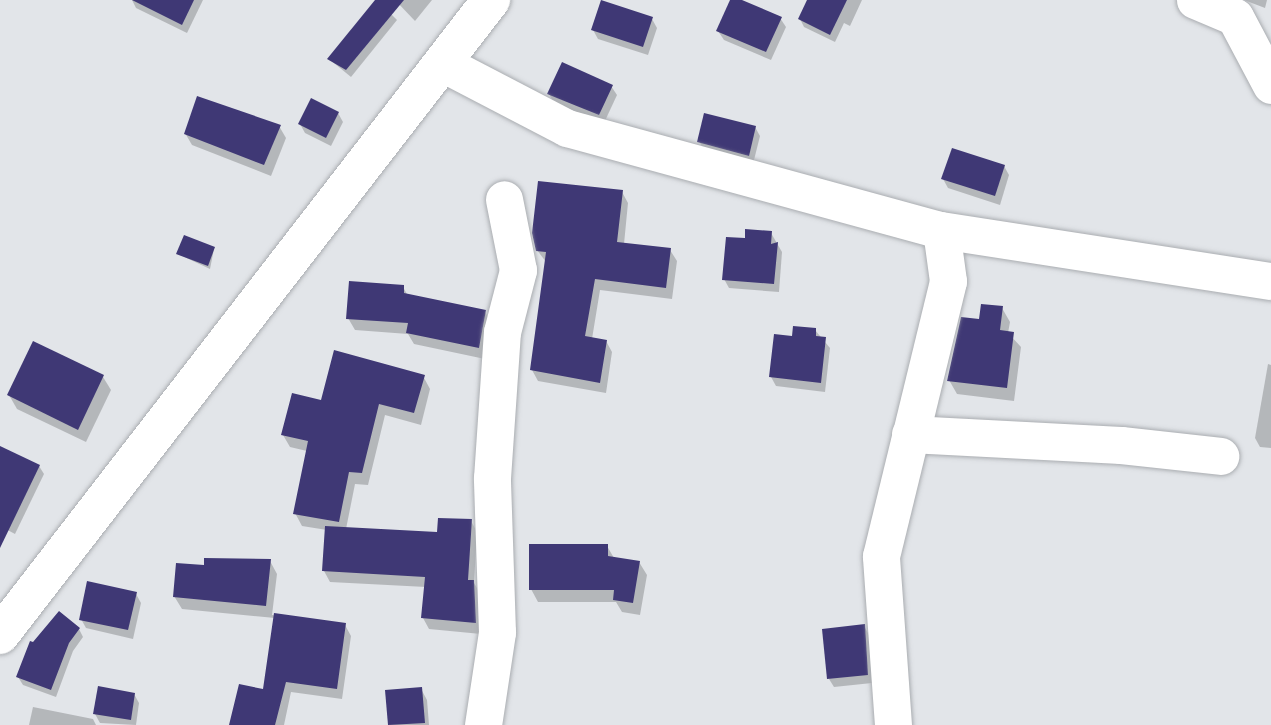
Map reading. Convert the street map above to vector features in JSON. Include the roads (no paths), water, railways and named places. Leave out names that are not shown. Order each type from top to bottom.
[{"type":"main road","points":[[0,635],[491,0]]},
{"type":"street","points":[[1195,0],[1271,23]]},
{"type":"street","points":[[1230,9],[1271,85]]},
{"type":"street","points":[[442,64],[567,128],[941,230],[1271,281]]},
{"type":"street","points":[[484,725],[497,632],[492,478],[501,345],[518,270],[504,199]]},
{"type":"street","points":[[893,725],[881,556],[948,281],[941,230]]},
{"type":"street","points":[[910,434],[1121,445],[1220,456]]}]
